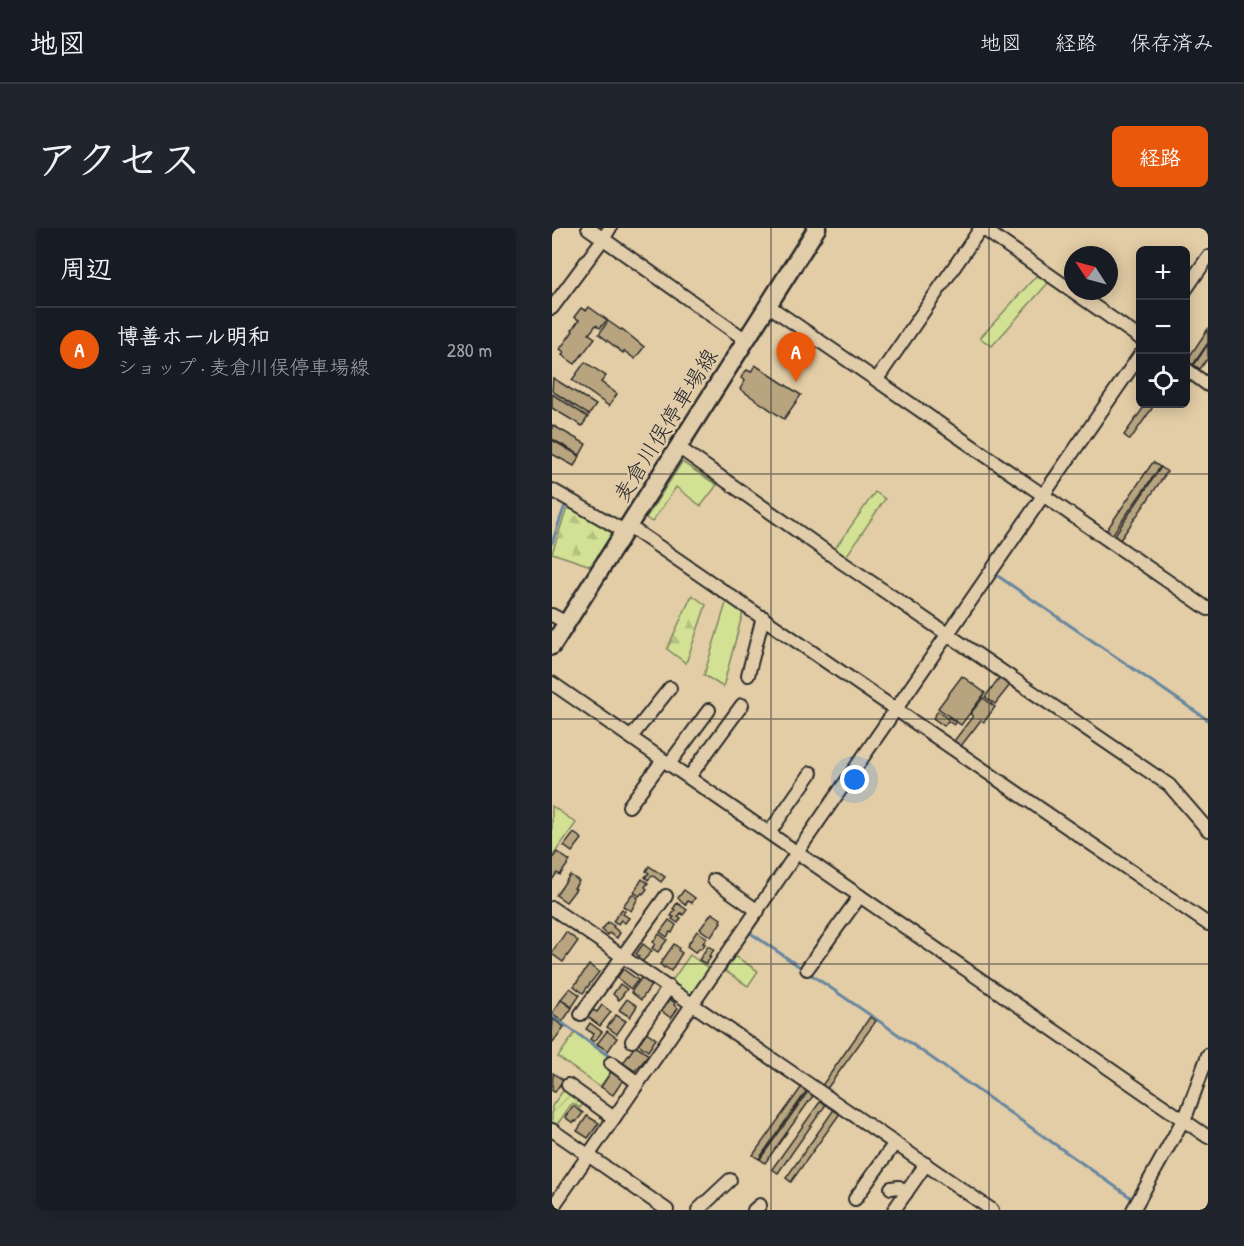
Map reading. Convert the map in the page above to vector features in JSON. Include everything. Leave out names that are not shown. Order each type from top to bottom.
[{"type":"main road","name":"麦倉川俣停車場線","points":[[552,646],[559,619],[627,528],[817,228]]},
{"type":"street","points":[[588,228],[606,233],[746,340]]},
{"type":"street","points":[[878,379],[982,228],[1136,335]]},
{"type":"street","points":[[552,308],[606,233]]},
{"type":"street","points":[[1190,282],[1208,257]]},
{"type":"street","points":[[769,306],[878,379],[1208,609]]},
{"type":"street","points":[[552,1208],[1136,360]]},
{"type":"street","points":[[1190,372],[1208,385]]},
{"type":"street","points":[[678,447],[837,559],[1169,785],[1208,830]]},
{"type":"street","points":[[552,490],[617,526],[636,531],[1208,924]]},
{"type":"street","points":[[748,675],[763,618]]},
{"type":"street","points":[[552,683],[1208,1137]]},
{"type":"street","points":[[631,737],[670,688]]},
{"type":"street","points":[[689,777],[742,705]]},
{"type":"street","points":[[629,806],[709,710]]},
{"type":"street","points":[[769,833],[811,773]]},
{"type":"street","points":[[714,880],[758,910]]},
{"type":"street","points":[[581,1014],[666,896]]},
{"type":"street","points":[[807,969],[860,896]]},
{"type":"street","points":[[552,908],[992,1210]]},
{"type":"street","points":[[632,1041],[669,987]]},
{"type":"street","points":[[1133,1210],[1187,1113],[1208,1055]]},
{"type":"street","points":[[611,1063],[638,1083]]},
{"type":"street","points":[[568,1085],[614,1118]]},
{"type":"street","points":[[552,1130],[667,1210]]},
{"type":"street","points":[[855,1199],[895,1143]]},
{"type":"street","points":[[894,1210],[926,1164]]},
{"type":"street","points":[[698,1210],[730,1180]]},
{"type":"street","points":[[891,1188],[899,1187],[906,1193]]},
{"type":"green space","points":[[1037,275],[1049,282],[992,346],[980,338]]},
{"type":"green space","points":[[682,462],[717,485],[701,506],[676,487],[652,522],[646,518]]},
{"type":"green space","points":[[875,492],[885,499],[845,558],[834,550]]},
{"type":"green space","points":[[568,505],[615,535],[594,567],[552,553]]},
{"type":"green space","points":[[692,595],[706,605],[686,663],[667,649]]},
{"type":"green space","points":[[727,600],[743,612],[723,687],[704,675]]},
{"type":"green space","points":[[552,806],[576,823],[552,857]]},
{"type":"green space","points":[[690,955],[712,971],[693,998],[669,985]]},
{"type":"green space","points":[[735,956],[758,971],[748,986],[725,971]]},
{"type":"green space","points":[[575,1033],[617,1063],[600,1087],[558,1057]]},
{"type":"green space","points":[[565,1088],[584,1102],[580,1108],[572,1103],[557,1125],[552,1122],[552,1106]]},
{"type":"building","points":[[589,307],[607,320],[600,328],[596,325],[589,334],[595,338],[575,364],[562,355],[564,352],[560,349],[579,320],[574,317],[581,308],[586,311]]},
{"type":"building","points":[[608,321],[644,347],[635,359],[624,351],[623,353],[599,334]]},
{"type":"building","points":[[1208,329],[1208,343],[1193,365],[1190,362],[1190,356]]},
{"type":"building","points":[[1208,344],[1208,358],[1200,369],[1194,365]]},
{"type":"building","points":[[585,362],[606,376],[601,382],[617,394],[609,406],[572,380]]},
{"type":"building","points":[[755,365],[801,395],[784,419],[740,389],[745,381],[741,378],[743,374],[747,370],[751,372]]},
{"type":"building","points":[[553,378],[596,405],[589,415],[552,391]]},
{"type":"building","points":[[552,394],[588,417],[582,426],[552,408]]},
{"type":"building","points":[[1143,408],[1152,408],[1130,440],[1124,435]]},
{"type":"building","points":[[552,425],[586,444],[580,455],[552,439]]},
{"type":"building","points":[[552,440],[580,456],[574,466],[552,454]]},
{"type":"building","points":[[1153,462],[1160,467],[1112,535],[1106,531]]},
{"type":"building","points":[[1161,467],[1167,472],[1120,540],[1114,536]]},
{"type":"building","points":[[962,676],[985,693],[961,725],[938,708]]},
{"type":"building","points":[[999,678],[1010,685],[995,704],[985,697]]},
{"type":"building","points":[[983,698],[995,707],[984,722],[981,720],[961,746],[954,741],[973,716],[970,714]]},
{"type":"building","points":[[938,711],[956,723],[954,725],[948,721],[944,726],[933,718]]},
{"type":"building","points":[[574,833],[582,839],[572,852],[564,846]]},
{"type":"building","points":[[557,852],[570,861],[560,875],[557,873],[552,880],[552,859]]},
{"type":"building","points":[[649,866],[665,877],[661,882],[652,875],[648,880],[645,877],[649,873],[646,871]]},
{"type":"building","points":[[570,875],[579,881],[566,902],[556,895]]},
{"type":"building","points":[[642,879],[648,883],[645,887],[647,889],[639,896],[634,892]]},
{"type":"building","points":[[684,890],[695,898],[692,903],[688,901],[685,905],[678,898]]},
{"type":"building","points":[[632,894],[638,898],[631,911],[623,906]]},
{"type":"building","points":[[677,903],[687,910],[678,917],[681,918],[678,923],[671,916]]},
{"type":"building","points":[[622,909],[625,911],[623,914],[629,918],[625,923],[621,920],[618,924],[613,921]]},
{"type":"building","points":[[712,913],[721,919],[721,922],[711,937],[700,929]]},
{"type":"building","points":[[669,920],[676,925],[667,937],[660,932]]},
{"type":"building","points":[[608,922],[620,933],[617,938],[602,930]]},
{"type":"building","points":[[697,931],[707,938],[701,949],[695,952],[687,946]]},
{"type":"building","points":[[566,932],[578,941],[563,962],[552,952]]},
{"type":"building","points":[[659,934],[667,940],[658,952],[652,948]]},
{"type":"building","points":[[643,944],[652,951],[642,962],[636,954]]},
{"type":"building","points":[[674,944],[682,953],[671,971],[660,964]]},
{"type":"building","points":[[708,946],[714,950],[706,964],[699,960]]},
{"type":"building","points":[[589,965],[599,972],[583,993],[574,986]]},
{"type":"building","points":[[623,969],[638,980],[631,989],[617,978]]},
{"type":"building","points":[[642,977],[652,984],[641,1000],[631,992]]},
{"type":"building","points":[[620,984],[627,989],[619,1000],[613,994]]},
{"type":"building","points":[[570,988],[580,995],[572,1007],[561,999]]},
{"type":"building","points":[[668,998],[678,1008],[671,1018],[660,1010]]},
{"type":"building","points":[[627,999],[637,1006],[630,1017],[619,1010]]},
{"type":"building","points":[[561,1000],[572,1008],[563,1021],[552,1013]]},
{"type":"building","points":[[602,1005],[611,1012],[600,1026],[588,1017],[593,1010],[597,1012]]},
{"type":"building","points":[[616,1015],[626,1021],[617,1034],[607,1027]]},
{"type":"building","points":[[870,1017],[876,1021],[826,1090],[821,1087]]},
{"type":"building","points":[[553,1019],[564,1027],[553,1042],[552,1041]]},
{"type":"building","points":[[590,1023],[602,1032],[594,1042],[590,1039],[594,1034],[586,1029]]},
{"type":"building","points":[[607,1031],[617,1038],[608,1051],[597,1044]]},
{"type":"building","points":[[645,1031],[656,1039],[648,1051],[637,1043]]},
{"type":"building","points":[[635,1046],[649,1055],[635,1071],[623,1063]]},
{"type":"building","points":[[611,1072],[623,1080],[613,1095],[601,1087]]},
{"type":"building","points":[[553,1073],[563,1080],[555,1092],[552,1091]]},
{"type":"building","points":[[803,1085],[808,1089],[759,1159],[753,1155]]},
{"type":"building","points":[[809,1090],[815,1093],[765,1163],[760,1159]]},
{"type":"building","points":[[822,1099],[827,1103],[778,1173],[772,1169]]},
{"type":"building","points":[[573,1106],[583,1113],[573,1123],[565,1117]]},
{"type":"building","points":[[835,1108],[841,1112],[791,1182],[786,1178]]},
{"type":"building","points":[[587,1116],[599,1123],[588,1138],[577,1131]]},
{"type":"waterway","points":[[552,543],[565,505]]},
{"type":"waterway","points":[[995,574],[1208,720]]},
{"type":"waterway","points":[[750,931],[1133,1199]]},
{"type":"waterway","points":[[552,1016],[612,1058]]},
{"type":"place","name":"博善ホール明和","points":[[796,382]]}]
